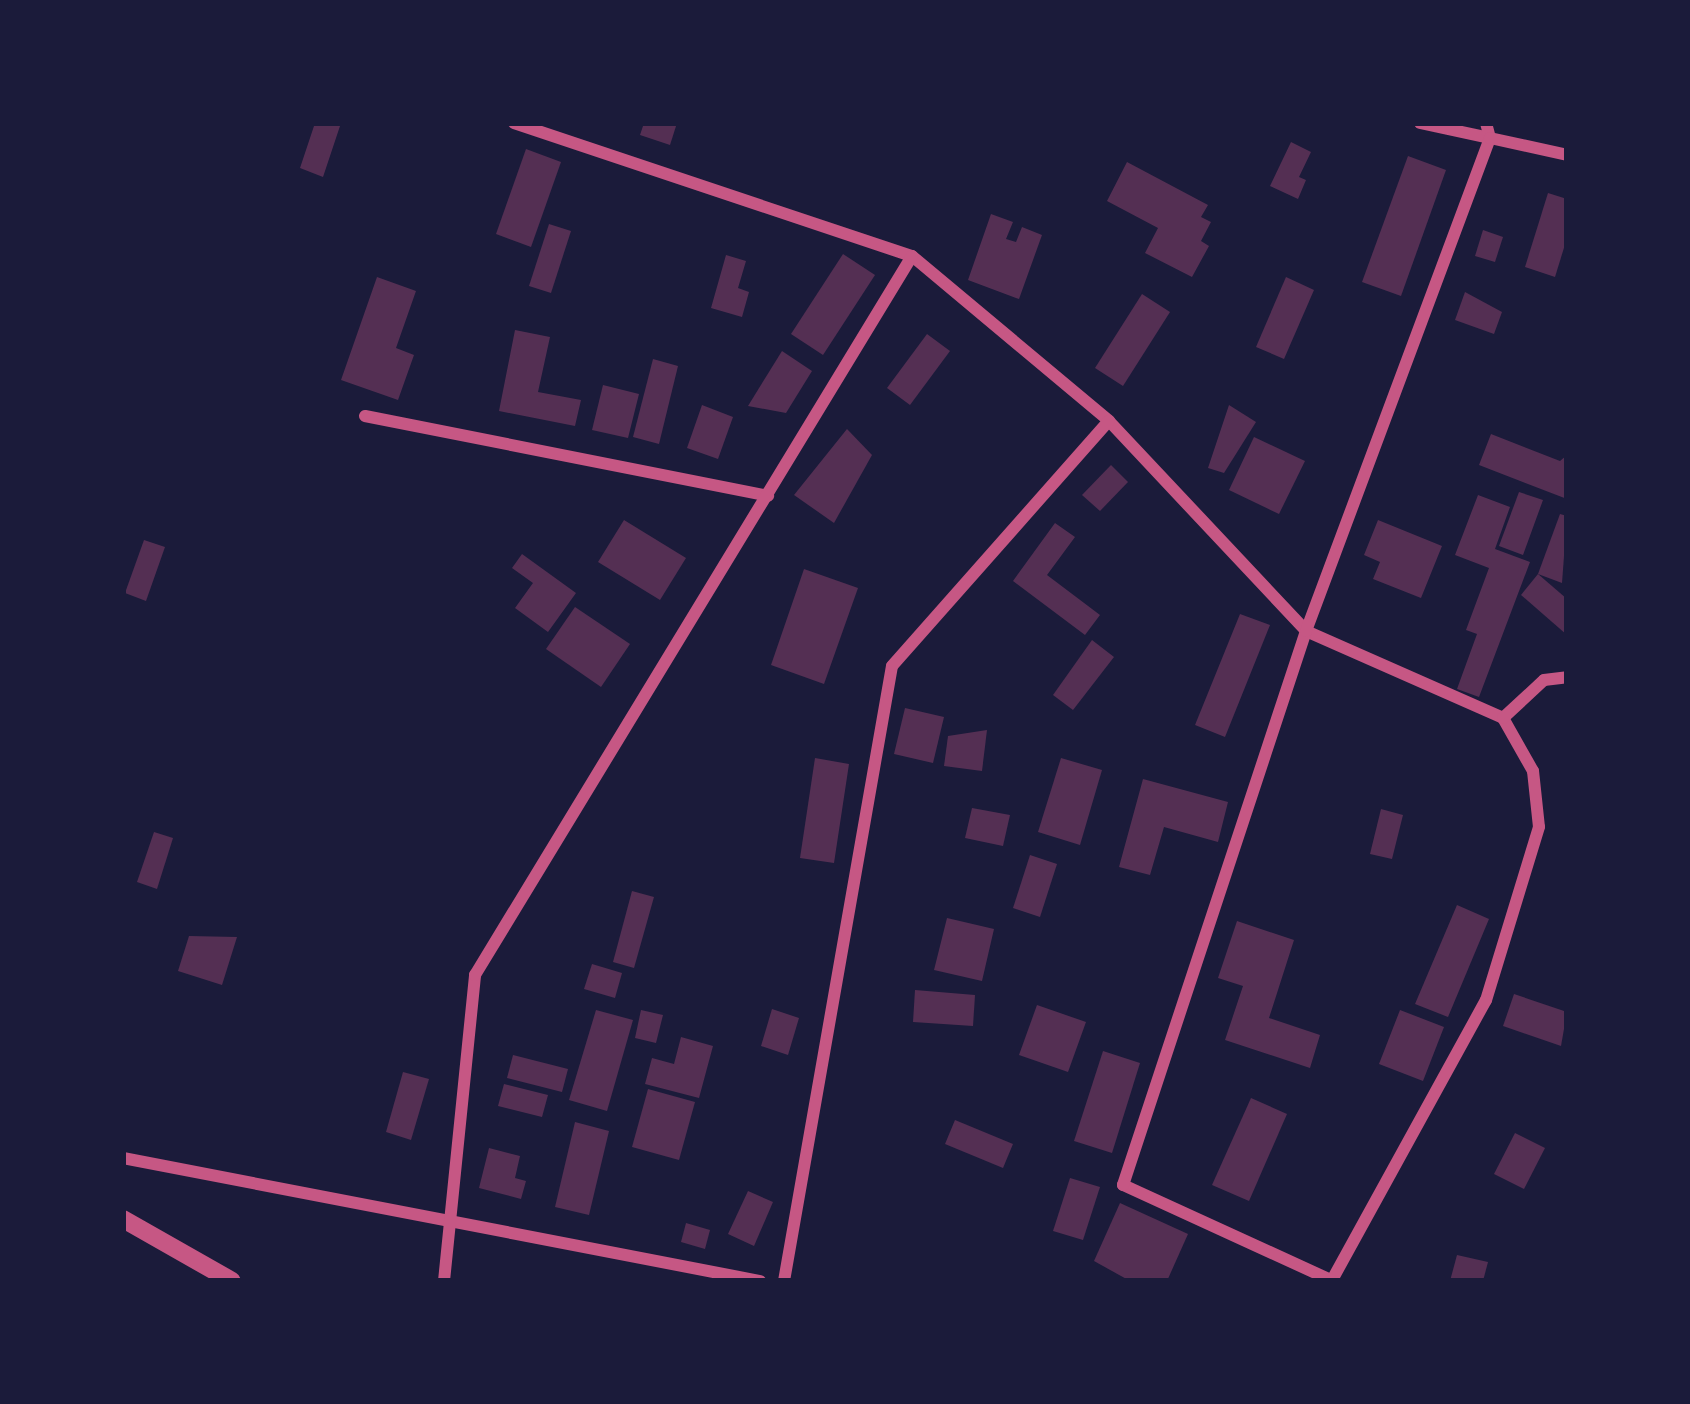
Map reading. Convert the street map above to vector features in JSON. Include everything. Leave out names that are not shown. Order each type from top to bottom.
[{"type":"street","points":[[514,123],[912,256],[1109,422],[1306,631],[1503,718],[1533,771],[1539,827],[1486,1000],[1333,1281],[1123,1185],[1306,631],[1488,130]]},
{"type":"street","points":[[1420,123],[1488,130],[1567,155]]},
{"type":"street","points":[[444,1281],[475,975],[912,256]]},
{"type":"street","points":[[364,416],[768,496]]},
{"type":"street","points":[[784,1281],[892,666],[1109,422]]},
{"type":"street","points":[[1503,718],[1544,680],[1567,677]]},
{"type":"street","points":[[123,1158],[760,1281]]},
{"type":"street","points":[[123,1219],[232,1281]]},
{"type":"building","points":[[315,123],[341,123],[323,177],[300,168]]},
{"type":"building","points":[[644,123],[677,123],[670,145],[640,135]]},
{"type":"building","points":[[1291,142],[1311,152],[1299,177],[1306,180],[1298,199],[1270,186]]},
{"type":"building","points":[[526,149],[561,162],[531,247],[496,234]]},
{"type":"building","points":[[1408,156],[1446,170],[1401,296],[1362,282]]},
{"type":"building","points":[[1127,162],[1208,205],[1201,217],[1211,222],[1201,241],[1209,246],[1192,277],[1145,253],[1158,228],[1107,201]]},
{"type":"building","points":[[1548,193],[1567,199],[1567,238],[1555,277],[1525,267]]},
{"type":"building","points":[[991,214],[1013,222],[1006,239],[1016,242],[1022,227],[1042,235],[1019,299],[968,280]]},
{"type":"building","points":[[549,224],[571,231],[551,293],[529,286]]},
{"type":"building","points":[[1483,230],[1503,237],[1495,262],[1475,256]]},
{"type":"building","points":[[843,254],[875,275],[823,355],[791,334]]},
{"type":"building","points":[[726,255],[746,261],[738,288],[749,292],[742,317],[711,308]]},
{"type":"building","points":[[377,277],[416,291],[396,348],[414,355],[398,400],[341,380]]},
{"type":"building","points":[[1286,277],[1314,290],[1284,359],[1256,347]]},
{"type":"building","points":[[1465,292],[1502,312],[1494,334],[1455,320]]},
{"type":"building","points":[[1142,294],[1170,312],[1123,386],[1095,368]]},
{"type":"building","points":[[515,330],[550,337],[538,392],[581,400],[575,426],[499,411]]},
{"type":"building","points":[[927,334],[950,351],[910,405],[887,388]]},
{"type":"building","points":[[782,351],[812,371],[786,413],[748,406]]},
{"type":"building","points":[[653,359],[678,366],[659,444],[633,437]]},
{"type":"building","points":[[603,385],[639,394],[628,438],[592,430]]},
{"type":"building","points":[[702,405],[733,417],[718,459],[687,448]]},
{"type":"building","points":[[1229,405],[1256,422],[1224,473],[1208,468]]},
{"type":"building","points":[[847,429],[872,455],[834,523],[794,495]]},
{"type":"building","points":[[1491,434],[1560,461],[1567,455],[1567,499],[1479,465]]},
{"type":"building","points":[[1254,437],[1305,461],[1279,514],[1229,490]]},
{"type":"building","points":[[1111,465],[1128,482],[1100,511],[1082,495]]},
{"type":"building","points":[[1519,492],[1543,500],[1523,555],[1499,546]]},
{"type":"building","points":[[1478,495],[1510,507],[1495,549],[1530,562],[1479,697],[1457,689],[1477,634],[1466,630],[1489,568],[1455,555]]},
{"type":"building","points":[[1560,514],[1567,516],[1562,583],[1538,574]]},
{"type":"building","points":[[624,520],[686,558],[660,600],[598,562]]},
{"type":"building","points":[[1378,520],[1442,546],[1421,598],[1373,579],[1380,562],[1364,555]]},
{"type":"building","points":[[1055,523],[1075,537],[1047,575],[1100,615],[1085,635],[1013,581]]},
{"type":"building","points":[[144,540],[165,547],[146,601],[125,593]]},
{"type":"building","points":[[522,554],[576,593],[548,632],[515,608],[533,583],[512,568]]},
{"type":"building","points":[[804,569],[858,588],[824,684],[771,665]]},
{"type":"building","points":[[1538,574],[1567,599],[1567,635],[1521,595]]},
{"type":"building","points":[[575,607],[630,644],[601,687],[546,649]]},
{"type":"building","points":[[1240,614],[1270,625],[1225,737],[1195,725]]},
{"type":"building","points":[[1092,640],[1114,657],[1073,710],[1053,695]]},
{"type":"building","points":[[905,708],[944,717],[933,763],[894,754]]},
{"type":"building","points":[[987,730],[982,771],[944,766],[948,736]]},
{"type":"building","points":[[815,758],[849,764],[834,863],[800,858]]},
{"type":"building","points":[[1061,758],[1102,770],[1080,845],[1038,832]]},
{"type":"building","points":[[1143,779],[1228,802],[1218,842],[1164,827],[1150,875],[1119,867]]},
{"type":"building","points":[[972,808],[1010,815],[1003,846],[965,838]]},
{"type":"building","points":[[1381,809],[1403,815],[1392,859],[1370,854]]},
{"type":"building","points":[[154,832],[173,838],[157,889],[137,882]]},
{"type":"building","points":[[1030,855],[1057,864],[1040,917],[1013,908]]},
{"type":"building","points":[[632,891],[654,897],[634,968],[613,962]]},
{"type":"building","points":[[1457,905],[1489,919],[1448,1017],[1415,1004]]},
{"type":"building","points":[[947,918],[994,929],[982,981],[934,970]]},
{"type":"building","points":[[1237,921],[1294,940],[1269,1018],[1320,1035],[1310,1068],[1225,1040],[1243,986],[1218,978]]},
{"type":"building","points":[[189,936],[237,937],[222,985],[178,971]]},
{"type":"building","points":[[592,964],[622,973],[615,998],[584,989]]},
{"type":"building","points":[[915,990],[975,995],[973,1026],[913,1022]]},
{"type":"building","points":[[1514,994],[1567,1012],[1561,1046],[1503,1026]]},
{"type":"building","points":[[1037,1005],[1086,1022],[1068,1072],[1019,1055]]},
{"type":"building","points":[[772,1009],[799,1018],[788,1055],[761,1046]]},
{"type":"building","points":[[596,1010],[633,1020],[607,1111],[569,1100]]},
{"type":"building","points":[[641,1010],[663,1015],[656,1043],[635,1038]]},
{"type":"building","points":[[1400,1010],[1444,1027],[1423,1081],[1379,1064]]},
{"type":"building","points":[[681,1037],[713,1046],[699,1098],[645,1084],[652,1058],[674,1064]]},
{"type":"building","points":[[1103,1051],[1140,1063],[1112,1153],[1074,1141]]},
{"type":"building","points":[[513,1055],[568,1069],[562,1092],[507,1078]]},
{"type":"building","points":[[403,1072],[429,1079],[411,1140],[386,1132]]},
{"type":"building","points":[[504,1084],[548,1095],[542,1117],[498,1106]]},
{"type":"building","points":[[648,1089],[695,1102],[679,1160],[632,1147]]},
{"type":"building","points":[[1251,1098],[1287,1114],[1249,1201],[1212,1185]]},
{"type":"building","points":[[955,1120],[1013,1144],[1003,1168],[945,1144]]},
{"type":"building","points":[[575,1122],[609,1131],[589,1215],[555,1207]]},
{"type":"building","points":[[1515,1133],[1545,1148],[1524,1189],[1494,1174]]},
{"type":"building","points":[[489,1148],[520,1156],[515,1178],[526,1181],[521,1199],[479,1188]]},
{"type":"building","points":[[1070,1178],[1100,1187],[1083,1240],[1053,1231]]},
{"type":"building","points":[[748,1191],[773,1202],[754,1246],[728,1234]]},
{"type":"building","points":[[1120,1203],[1188,1234],[1167,1281],[1130,1281],[1094,1261]]},
{"type":"building","points":[[686,1223],[710,1230],[705,1249],[681,1242]]},
{"type":"building","points":[[1457,1255],[1488,1262],[1483,1281],[1450,1281]]}]
